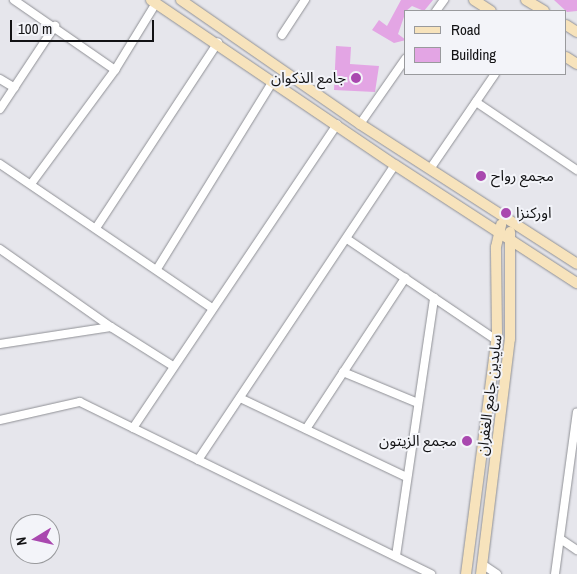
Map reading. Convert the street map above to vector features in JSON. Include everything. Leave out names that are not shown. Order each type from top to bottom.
[{"type":"street","points":[[14,0],[55,26],[115,70]]},
{"type":"street","points":[[181,0],[360,124],[577,264]]},
{"type":"street","points":[[282,34],[305,0]]},
{"type":"street","points":[[474,0],[489,10]]},
{"type":"street","points":[[526,0],[542,10]]},
{"type":"street","points":[[31,184],[115,70],[154,2],[218,42],[395,165],[499,230],[577,283]]},
{"type":"street","points":[[0,110],[55,26]]},
{"type":"street","points":[[96,228],[218,42]]},
{"type":"street","points":[[360,124],[404,61]]},
{"type":"street","points":[[430,170],[495,75]]},
{"type":"street","points":[[0,79],[15,88]]},
{"type":"street","points":[[157,269],[273,81]]},
{"type":"street","points":[[306,104],[314,92]]},
{"type":"street","points":[[476,102],[577,170]]},
{"type":"street","points":[[133,428],[337,124]]},
{"type":"street","points":[[0,164],[212,308]]},
{"type":"street","points":[[198,460],[395,165]]},
{"type":"street","name":"سايدين جامع الغفران","points":[[466,574],[496,340],[499,230],[505,218]]},
{"type":"street","name":"سايدين جامع الغفران","points":[[481,569],[510,339],[509,237],[515,225]]},
{"type":"street","points":[[347,239],[496,340]]},
{"type":"street","points":[[0,249],[111,327],[173,366]]},
{"type":"street","points":[[306,429],[406,278]]},
{"type":"street","points":[[396,556],[406,477],[434,298]]},
{"type":"street","points":[[0,344],[111,327]]},
{"type":"street","points":[[343,372],[418,403]]},
{"type":"street","points":[[240,398],[406,477]]},
{"type":"street","points":[[0,420],[80,402],[431,574]]},
{"type":"street","points":[[555,574],[575,462],[577,412]]},
{"type":"street","points":[[562,540],[577,550]]},
{"type":"street","points":[[481,569],[497,574]]},
{"type":"building","points":[[401,0],[433,0],[425,10],[412,6],[404,10],[404,17],[398,34],[404,40],[394,43],[372,30],[379,20],[387,26]]},
{"type":"building","points":[[554,0],[577,0],[577,11],[567,12]]},
{"type":"building","name":"جامع الذكوان","points":[[336,46],[351,47],[350,64],[379,66],[375,92],[334,90]]},
{"type":"place","name":"جامع الذكوان","points":[[356,78]]},
{"type":"place","name":"مجمع رواح","points":[[481,176]]},
{"type":"place","name":"اوركنزا","points":[[506,213]]},
{"type":"place","name":"مجمع الزيتون","points":[[467,441]]}]
